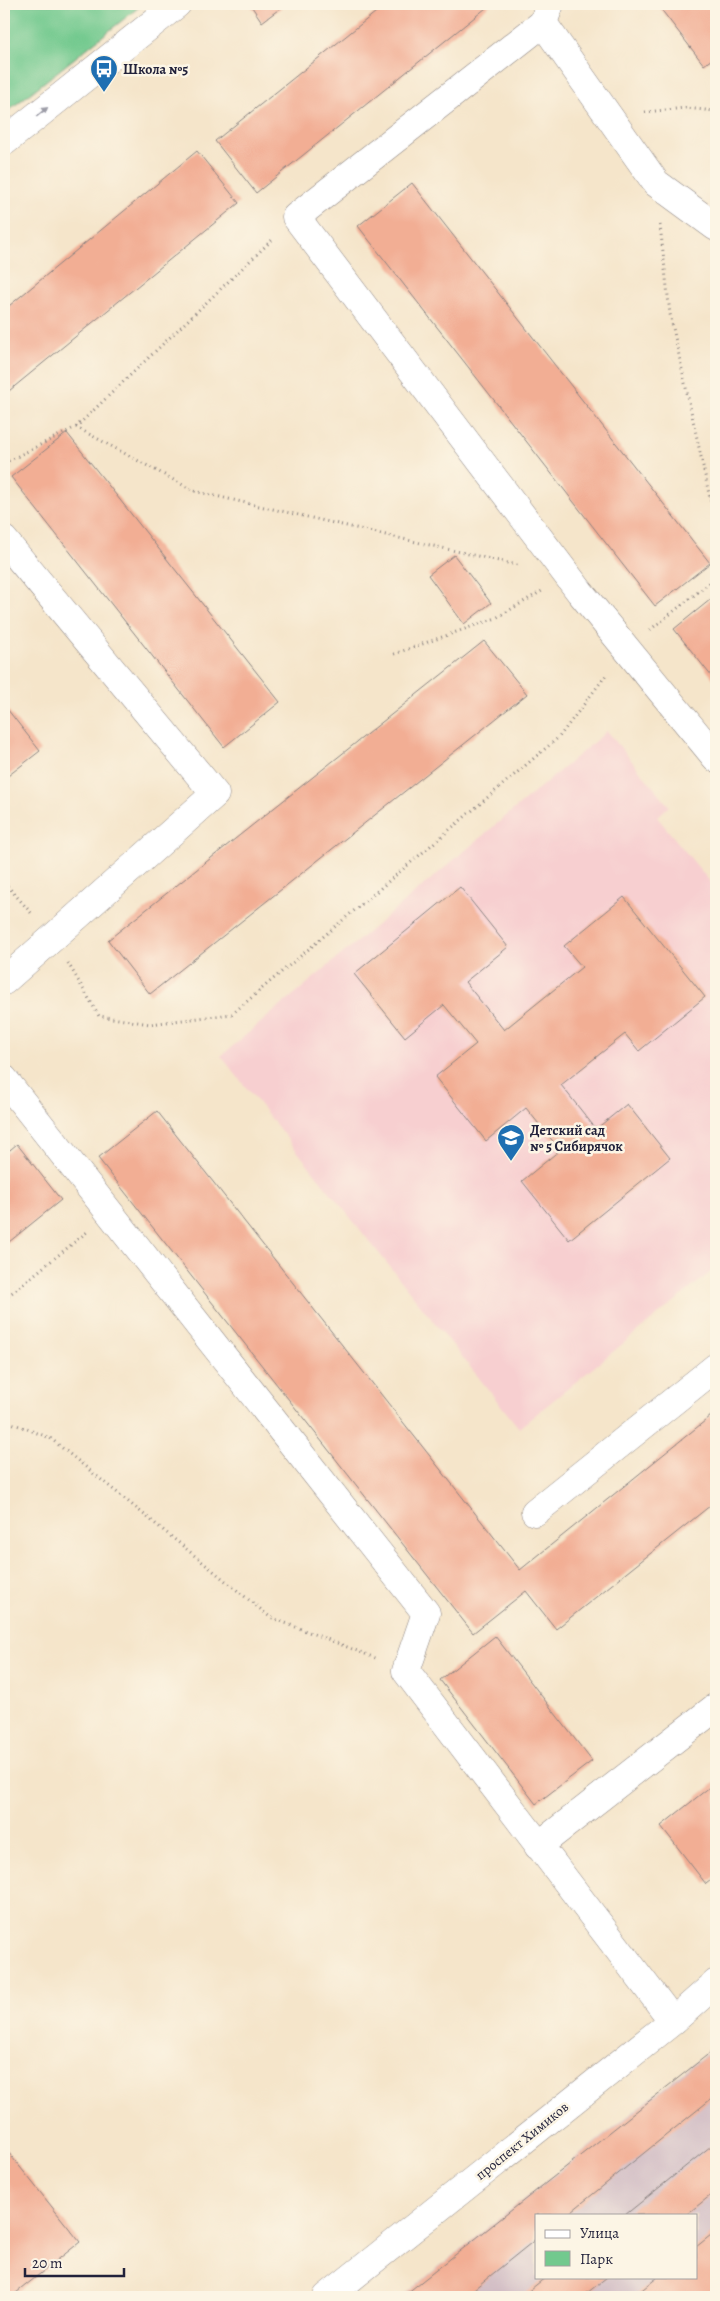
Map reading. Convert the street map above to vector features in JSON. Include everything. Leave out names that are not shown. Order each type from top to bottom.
[{"type":"street","points":[[4,142],[177,4]]},
{"type":"street","points":[[716,227],[656,183],[608,117],[546,13],[296,217],[568,576],[716,758]]},
{"type":"street","points":[[4,540],[215,794],[4,981]]},
{"type":"street","points":[[4,1079],[426,1613],[406,1670],[673,2021]]},
{"type":"street","points":[[535,1512],[716,1367]]},
{"type":"street","points":[[538,1846],[716,1707]]},
{"type":"street","name":"проспект Химиков","points":[[327,2297],[673,2021],[716,1983]]},
{"type":"path","points":[[608,117],[685,108],[716,111]]},
{"type":"path","points":[[656,183],[670,314],[716,526]]},
{"type":"path","points":[[4,463],[76,426],[296,217]]},
{"type":"path","points":[[76,426],[194,491],[568,576]]},
{"type":"path","points":[[394,654],[496,618],[568,576]]},
{"type":"path","points":[[4,882],[53,938],[99,1016],[150,1024],[232,1014],[559,737],[626,649],[716,578]]},
{"type":"path","points":[[4,1299],[110,1214]]},
{"type":"path","points":[[4,1420],[50,1438],[270,1617],[406,1670]]},
{"type":"shaded area","name":"Детский сад № 5 Сибирячок","points":[[607,731],[669,806],[657,817],[716,889],[716,1268],[519,1428],[221,1056]]},
{"type":"shaded area","points":[[716,2046],[716,2297],[401,2297]]},
{"type":"green space","points":[[16,4],[143,4],[4,114],[4,13]]},
{"type":"building","points":[[250,4],[286,4],[262,22]]},
{"type":"building","points":[[386,4],[491,4],[256,193],[215,141]]},
{"type":"building","points":[[657,4],[716,4],[716,56],[704,65]]},
{"type":"building","points":[[197,151],[239,203],[4,395],[4,310]]},
{"type":"building","points":[[412,183],[710,563],[655,606],[358,226]]},
{"type":"building","points":[[67,433],[280,702],[224,747],[11,477]]},
{"type":"building","points":[[454,555],[491,603],[464,624],[428,575]]},
{"type":"building","points":[[716,595],[716,682],[674,629]]},
{"type":"building","points":[[484,641],[527,694],[150,994],[108,940]]},
{"type":"building","points":[[4,705],[40,751],[4,779]]},
{"type":"building","points":[[460,887],[508,947],[465,982],[504,1030],[582,967],[564,946],[624,897],[705,997],[639,1051],[625,1034],[561,1085],[596,1129],[627,1104],[670,1158],[569,1240],[522,1181],[560,1150],[526,1108],[486,1141],[435,1077],[476,1044],[444,1005],[405,1037],[354,974]]},
{"type":"building","points":[[157,1111],[520,1570],[716,1412],[716,1501],[556,1629],[526,1591],[473,1633],[98,1158]]},
{"type":"building","points":[[17,1144],[61,1200],[4,1246],[4,1155]]},
{"type":"building","points":[[495,1636],[592,1761],[536,1804],[440,1680]]},
{"type":"building","points":[[716,1782],[716,1876],[706,1884],[661,1826]]},
{"type":"building","points":[[716,2048],[716,2095],[568,2214],[535,2214],[535,2240],[464,2297],[402,2297]]},
{"type":"building","points":[[716,2142],[716,2191],[687,2214],[626,2214]]},
{"type":"building","points":[[4,2147],[80,2242],[11,2297],[4,2297]]},
{"type":"building","points":[[716,2231],[716,2297],[633,2297],[657,2278],[698,2278],[698,2245]]},
{"type":"building","points":[[545,2278],[606,2278],[582,2297],[521,2297]]},
{"type":"place","name":"Школа №5","points":[[104,93]]},
{"type":"place","name":"Детский сад № 5 Сибирячок","points":[[511,1162]]}]
